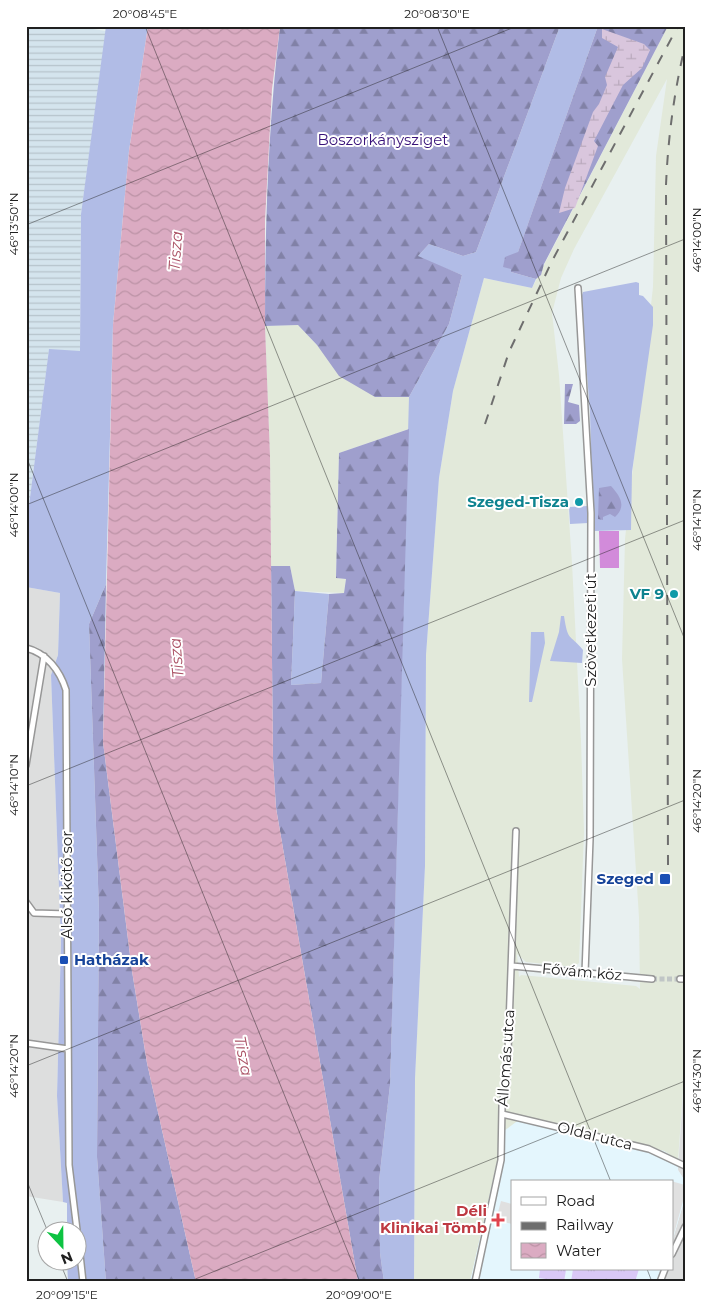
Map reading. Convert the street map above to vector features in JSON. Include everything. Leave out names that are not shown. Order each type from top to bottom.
[{"type":"street","name":"Szövetkezeti út","points":[[578,288],[591,513],[590,839],[585,973]]},
{"type":"street","name":"Alsó kikötő sor","points":[[26,648],[44,656],[58,670],[66,690],[69,1165],[76,1220]]},
{"type":"street","points":[[26,765],[44,656]]},
{"type":"street","points":[[26,719],[33,720]]},
{"type":"street","name":"Állomás utca","points":[[475,1282],[501,1160],[502,1091],[507,1076],[516,831]]},
{"type":"street","points":[[26,902],[34,913],[68,914]]},
{"type":"street","name":"Fővám köz","points":[[512,966],[652,979]]},
{"type":"street","points":[[26,1043],[68,1049]]},
{"type":"street","name":"Oldal utca","points":[[502,1114],[649,1149],[683,1165]]},
{"type":"street","points":[[674,1251],[683,1236],[685,1227]]},
{"type":"street","points":[[660,1282],[665,1270]]},
{"type":"shaded area","points":[[26,26],[73,26],[106,31],[81,214],[80,352],[49,350],[26,529]]},
{"type":"shaded area","points":[[106,26],[148,26],[129,151],[113,325],[106,584],[89,624],[99,912],[97,1157],[106,1282],[68,1282],[67,1270],[88,1270],[88,1220],[67,1220],[67,1203],[63,1202],[57,1096],[61,942],[51,675],[58,655],[60,593],[26,587],[26,529],[49,349],[80,351],[81,214]]},
{"type":"shaded area","points":[[560,26],[598,26],[511,272],[536,279],[532,288],[484,278],[453,391],[439,478],[426,655],[425,866],[415,1079],[414,1282],[384,1282],[380,1253],[379,1181],[390,1085],[409,397],[449,324],[462,275],[417,257],[429,244],[463,256],[476,252]]},
{"type":"shaded area","points":[[668,26],[685,26],[685,279],[683,280],[682,348],[685,446],[685,1063],[678,1160],[664,1151],[504,1131],[470,1282],[414,1282],[415,1079],[425,866],[426,655],[439,478],[453,391],[484,278],[532,288]],"holes":[[[667,79],[656,156],[653,287],[625,539],[622,659],[639,917],[640,989],[636,986],[521,975],[519,977],[517,954],[526,962],[574,967],[579,963],[584,832],[581,741],[572,563],[559,375],[552,313],[561,278],[574,249]]]},
{"type":"shaded area","points":[[639,283],[639,295],[643,296],[653,307],[653,325],[632,472],[631,530],[593,531],[590,412],[581,298],[583,292]]},
{"type":"shaded area","points":[[298,325],[317,345],[375,397],[409,397],[409,429],[339,453],[336,578],[346,579],[344,593],[295,591],[290,566],[271,566],[270,456],[265,326]]},
{"type":"shaded area","points":[[588,506],[588,523],[570,524],[569,507]]},
{"type":"shaded area","points":[[599,531],[619,531],[619,568],[600,568]]},
{"type":"shaded area","points":[[26,587],[60,593],[58,655],[51,675],[61,942],[57,1096],[63,1202],[26,1196]]},
{"type":"shaded area","points":[[295,591],[329,594],[321,683],[291,685]]},
{"type":"shaded area","points":[[561,616],[564,616],[570,636],[583,650],[582,663],[550,661],[559,632]]},
{"type":"shaded area","points":[[531,632],[544,632],[545,643],[532,702],[529,702]]},
{"type":"shaded area","points":[[685,1063],[685,1181],[678,1170]]},
{"type":"shaded area","name":"Déli Klinikai Tömb","points":[[524,1116],[664,1151],[678,1160],[678,1170],[685,1181],[685,1198],[674,1235],[674,1180],[511,1180],[511,1270],[665,1270],[661,1282],[470,1282],[504,1131]]},
{"type":"shaded area","points":[[674,1182],[685,1185],[685,1194],[674,1234]]},
{"type":"shaded area","points":[[685,1198],[685,1282],[661,1282],[665,1270],[674,1270],[674,1235]]},
{"type":"shaded area","points":[[501,1201],[511,1204],[511,1224],[496,1220]]},
{"type":"green space","name":"Boszorkánysziget","points":[[280,26],[560,26],[476,252],[463,256],[429,244],[418,256],[462,275],[449,324],[409,397],[375,397],[339,376],[317,345],[298,325],[265,326],[268,176]]},
{"type":"green space","points":[[598,26],[668,26],[544,264],[541,275],[536,279],[511,272],[511,269],[503,267],[505,257],[518,252]]},
{"type":"green space","points":[[602,29],[644,44],[650,50],[642,68],[623,85],[594,141],[598,146],[575,208],[559,213],[565,188],[593,112],[599,104],[607,85],[605,77],[618,47],[602,38]]},
{"type":"green space","points":[[565,384],[573,384],[568,402],[579,405],[580,421],[576,424],[564,424]]},
{"type":"green space","points":[[409,429],[390,1085],[379,1181],[380,1253],[384,1282],[358,1282],[276,808],[273,759],[271,566],[290,566],[295,591],[291,685],[321,683],[329,594],[344,593],[346,579],[336,578],[339,453]]},
{"type":"green space","points":[[611,486],[621,501],[621,509],[615,517],[610,514],[603,517],[603,520],[598,519],[599,488]]},
{"type":"green space","points":[[106,584],[103,742],[132,971],[147,1063],[196,1282],[106,1282],[97,1157],[99,912],[89,624]]},
{"type":"green space","points":[[540,1270],[566,1270],[564,1282],[539,1278]]},
{"type":"green space","points":[[573,1270],[639,1270],[635,1282],[571,1282]]},
{"type":"water","name":"Tisza","points":[[148,26],[280,26],[272,89],[265,221],[265,326],[270,456],[273,759],[276,808],[358,1282],[196,1282],[147,1063],[132,971],[103,742],[113,325],[129,151]]},
{"type":"tunnel","points":[[652,979],[680,979]]},
{"type":"railway","points":[[485,424],[509,352],[552,261],[678,26]]},
{"type":"railway","points":[[668,865],[666,185],[672,115],[685,46]]},
{"type":"place","name":"Szeged-Tisza","points":[[579,502]]},
{"type":"place","name":"VF 9","points":[[674,594]]},
{"type":"place","name":"Szeged","points":[[665,879]]},
{"type":"place","name":"Hatházak","points":[[64,960]]},
{"type":"place","name":"Déli Klinikai Tömb","points":[[498,1220]]}]
